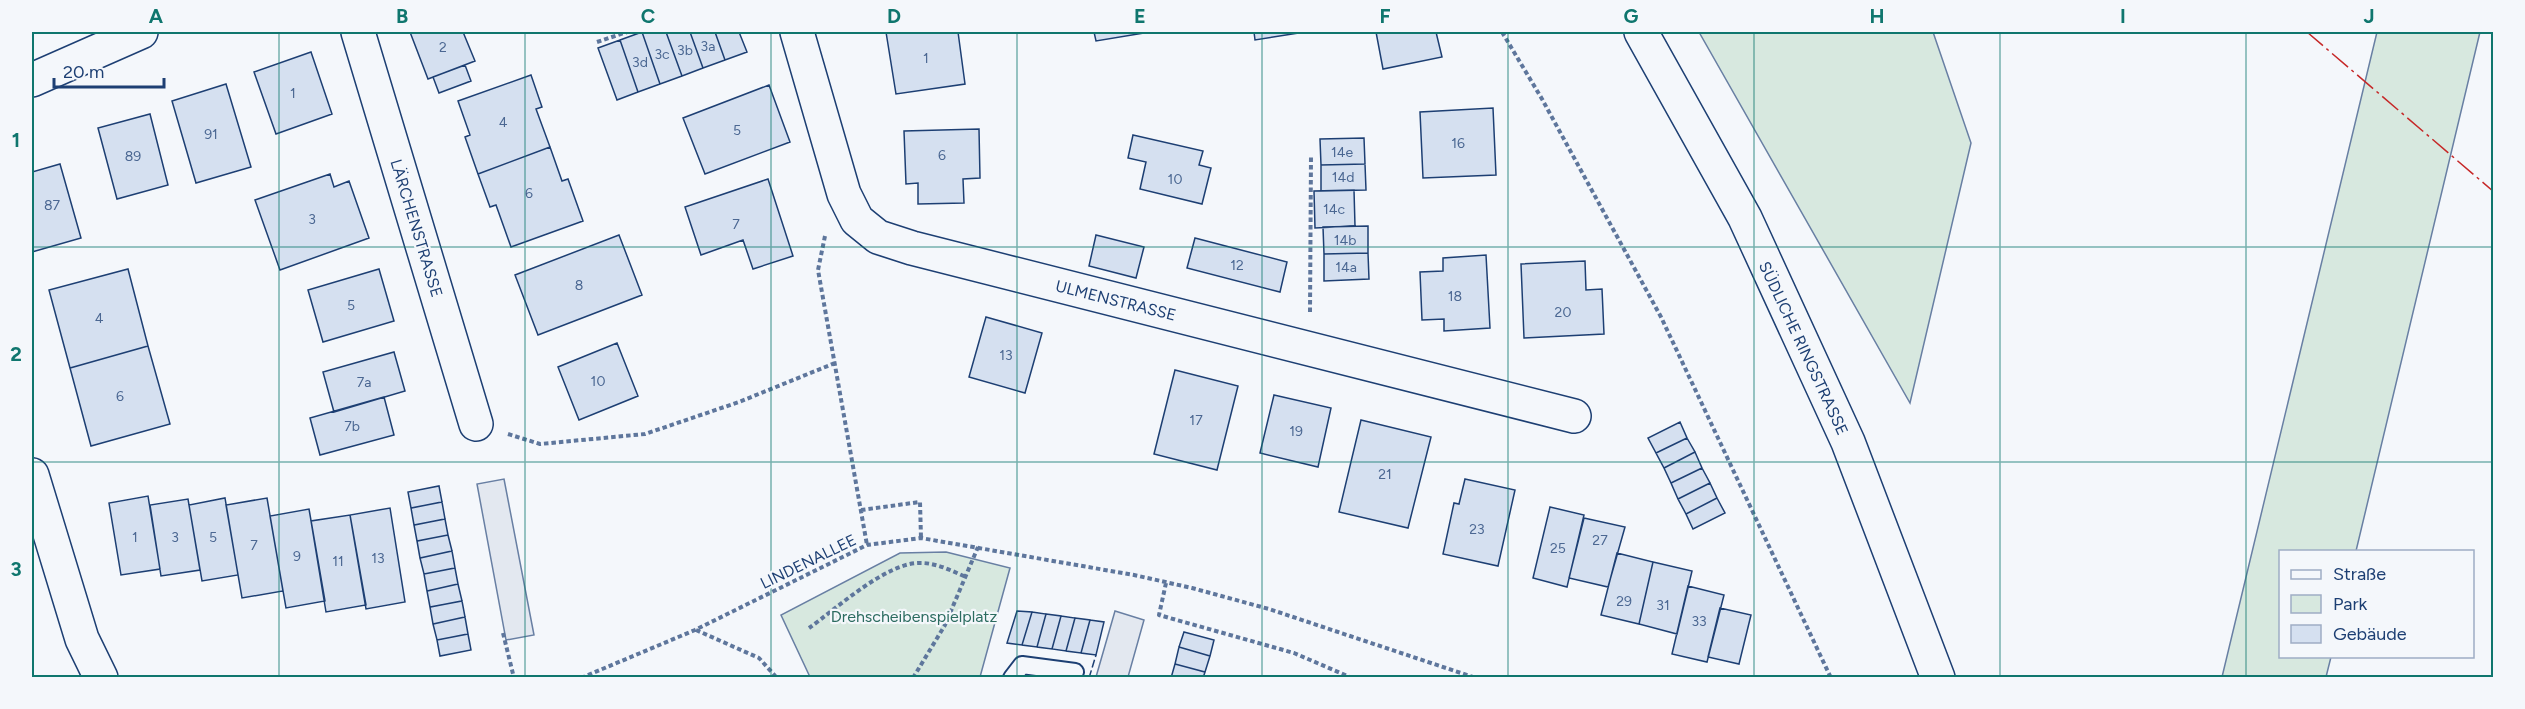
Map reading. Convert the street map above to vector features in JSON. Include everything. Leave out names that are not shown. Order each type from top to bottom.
[{"type":"street","points":[[32,80],[105,39],[141,32]]},
{"type":"street","name":"LÄRCHENSTRASSE","points":[[358,32],[476,424]]},
{"type":"street","name":"ULMENSTRASSE","points":[[797,32],[844,194],[857,220],[878,237],[923,251],[1574,416]]},
{"type":"street","name":"SÜDLICHE RINGSTRASSE","points":[[1641,32],[1750,228],[1848,442],[1938,678]]},
{"type":"street","points":[[32,475],[82,639],[101,678]]},
{"type":"lane","points":[[1012,678],[1022,665],[1075,672]]},
{"type":"path","points":[[597,42],[627,32]]},
{"type":"path","points":[[1502,32],[1542,99],[1660,317],[1831,678]]},
{"type":"path","points":[[1310,349],[1311,155]]},
{"type":"path","points":[[844,194],[825,237],[818,270],[867,545]]},
{"type":"path","points":[[476,424],[540,444],[645,434],[739,402],[835,363]]},
{"type":"path","points":[[861,510],[920,502],[921,538]]},
{"type":"path","name":"LINDENALLEE","points":[[581,678],[695,630],[867,545],[921,538],[1134,575],[1166,583],[1269,609],[1476,678]]},
{"type":"path","points":[[913,678],[945,625],[978,547]]},
{"type":"path","points":[[809,628],[890,569],[921,562],[941,566],[966,577]]},
{"type":"path","points":[[1166,583],[1159,615],[1293,653],[1352,678]]},
{"type":"path","points":[[695,630],[759,658],[777,678]]},
{"type":"path","points":[[503,633],[514,678]]},
{"type":"green space","points":[[1699,32],[1933,32],[1971,143],[1910,403]]},
{"type":"green space","points":[[2377,32],[2480,32],[2356,550],[2279,550],[2279,658],[2331,658],[2326,677],[2222,677]]},
{"type":"green space","name":"Drehscheibenspielplatz","points":[[946,552],[1010,568],[980,677],[810,677],[781,615],[900,553]]},
{"type":"shaded area","points":[[504,479],[534,635],[506,640],[477,484]]},
{"type":"shaded area","points":[[1115,611],[1144,620],[1128,677],[1096,677]]},
{"type":"building","points":[[410,32],[463,32],[475,61],[428,79]]},
{"type":"building","points":[[642,32],[666,32],[682,76],[660,84]]},
{"type":"building","points":[[642,32],[660,84],[638,92],[620,40]]},
{"type":"building","points":[[666,32],[690,32],[703,68],[682,76]]},
{"type":"building","points":[[690,32],[715,32],[725,60],[703,68]]},
{"type":"building","points":[[715,32],[739,32],[747,52],[725,60]]},
{"type":"building","points":[[886,32],[958,32],[965,84],[896,94]]},
{"type":"building","points":[[1094,32],[1150,32],[1096,41]]},
{"type":"building","points":[[1254,32],[1305,32],[1255,40]]},
{"type":"building","points":[[1376,32],[1436,32],[1442,57],[1383,69]]},
{"type":"building","points":[[620,40],[638,92],[617,100],[598,48]]},
{"type":"building","points":[[311,52],[332,114],[276,134],[254,72]]},
{"type":"building","points":[[465,65],[471,81],[439,93],[433,77]]},
{"type":"building","points":[[531,75],[542,107],[536,109],[550,147],[478,174],[465,137],[470,135],[458,101]]},
{"type":"building","points":[[226,84],[251,167],[196,183],[172,101]]},
{"type":"building","points":[[769,85],[790,142],[705,174],[683,118]]},
{"type":"building","points":[[1493,108],[1496,175],[1423,178],[1420,112]]},
{"type":"building","points":[[150,114],[168,185],[117,199],[98,128]]},
{"type":"building","points":[[979,129],[980,178],[963,179],[964,203],[918,204],[918,183],[906,184],[904,131]]},
{"type":"building","points":[[1133,135],[1203,151],[1199,165],[1211,168],[1202,204],[1140,189],[1146,162],[1128,158]]},
{"type":"building","points":[[1364,138],[1365,164],[1321,165],[1320,139]]},
{"type":"building","points":[[550,147],[562,181],[568,179],[583,221],[511,247],[496,205],[490,207],[478,174]]},
{"type":"building","points":[[60,164],[81,238],[32,252],[32,172]]},
{"type":"building","points":[[1365,164],[1366,190],[1321,191],[1321,165]]},
{"type":"building","points":[[330,174],[334,187],[349,181],[369,238],[280,270],[255,200]]},
{"type":"building","points":[[768,179],[793,256],[753,269],[743,240],[701,255],[685,207]]},
{"type":"building","points":[[1354,190],[1355,226],[1315,228],[1314,191]]},
{"type":"building","points":[[1368,226],[1368,253],[1324,254],[1323,227]]},
{"type":"building","points":[[619,235],[642,295],[538,335],[515,275]]},
{"type":"building","points":[[1096,235],[1144,247],[1136,278],[1089,266]]},
{"type":"building","points":[[1195,238],[1287,262],[1280,292],[1187,268]]},
{"type":"building","points":[[1368,253],[1369,279],[1324,281],[1324,254]]},
{"type":"building","points":[[1486,255],[1490,328],[1444,331],[1444,319],[1422,320],[1420,272],[1443,271],[1443,258]]},
{"type":"building","points":[[1585,261],[1586,290],[1602,289],[1604,334],[1524,338],[1521,264]]},
{"type":"building","points":[[128,269],[148,346],[70,368],[49,290]]},
{"type":"building","points":[[379,269],[394,321],[323,342],[308,290]]},
{"type":"building","points":[[986,317],[1042,333],[1025,393],[969,377]]},
{"type":"building","points":[[617,343],[638,396],[579,420],[558,367]]},
{"type":"building","points":[[148,346],[170,424],[91,446],[70,368]]},
{"type":"building","points":[[394,352],[405,391],[334,412],[323,372]]},
{"type":"building","points":[[1175,370],[1238,386],[1217,470],[1154,454]]},
{"type":"building","points":[[1274,395],[1331,408],[1318,467],[1260,453]]},
{"type":"building","points":[[384,397],[394,435],[320,455],[310,418]]},
{"type":"building","points":[[1361,420],[1431,437],[1408,528],[1339,512]]},
{"type":"building","points":[[1680,422],[1687,438],[1656,453],[1648,438]]},
{"type":"building","points":[[1687,438],[1695,452],[1664,468],[1656,453]]},
{"type":"building","points":[[1695,452],[1702,468],[1671,483],[1664,468]]},
{"type":"building","points":[[1702,468],[1710,483],[1678,499],[1671,483]]},
{"type":"building","points":[[1465,479],[1515,490],[1498,566],[1443,554],[1454,503],[1459,504]]},
{"type":"building","points":[[1710,483],[1717,498],[1686,514],[1678,499]]},
{"type":"building","points":[[439,486],[442,502],[411,508],[408,492]]},
{"type":"building","points":[[148,496],[160,569],[121,575],[109,503]]},
{"type":"building","points":[[225,498],[238,575],[202,581],[189,505]]},
{"type":"building","points":[[267,498],[283,591],[242,598],[226,505]]},
{"type":"building","points":[[1717,498],[1725,513],[1693,529],[1686,514]]},
{"type":"building","points":[[188,499],[200,570],[161,576],[150,505]]},
{"type":"building","points":[[442,502],[445,519],[414,525],[411,508]]},
{"type":"building","points":[[1550,507],[1584,515],[1567,587],[1533,578]]},
{"type":"building","points":[[390,508],[405,602],[366,609],[350,515]]},
{"type":"building","points":[[309,509],[325,601],[286,608],[270,516]]},
{"type":"building","points":[[350,515],[366,605],[326,612],[311,521]]},
{"type":"building","points":[[1584,518],[1625,527],[1608,587],[1569,578]]},
{"type":"building","points":[[445,519],[448,535],[417,541],[414,525]]},
{"type":"building","points":[[448,535],[452,551],[420,558],[417,541]]},
{"type":"building","points":[[452,551],[455,568],[424,574],[420,558]]},
{"type":"building","points":[[1617,553],[1653,562],[1639,624],[1601,615]]},
{"type":"building","points":[[1653,562],[1692,571],[1677,634],[1639,624]]},
{"type":"building","points":[[455,568],[458,584],[427,591],[424,574]]},
{"type":"building","points":[[458,584],[462,601],[430,607],[427,591]]},
{"type":"building","points":[[1688,586],[1724,595],[1707,662],[1672,654]]},
{"type":"building","points":[[462,601],[465,617],[433,624],[430,607]]},
{"type":"building","points":[[1720,608],[1751,615],[1739,664],[1708,657]]},
{"type":"building","points":[[1017,611],[1032,612],[1022,645],[1007,643]]},
{"type":"building","points":[[1032,612],[1046,614],[1037,647],[1022,645]]},
{"type":"building","points":[[1046,614],[1061,616],[1052,649],[1037,647]]},
{"type":"building","points":[[1061,616],[1075,618],[1066,651],[1052,649]]},
{"type":"building","points":[[465,617],[468,634],[437,640],[433,624]]},
{"type":"building","points":[[1075,618],[1090,620],[1081,653],[1066,651]]},
{"type":"building","points":[[1090,620],[1104,622],[1096,655],[1081,653]]},
{"type":"building","points":[[1184,632],[1214,640],[1210,656],[1179,647]]},
{"type":"building","points":[[468,634],[471,650],[440,656],[437,640]]},
{"type":"building","points":[[1179,647],[1210,656],[1205,672],[1175,664]]},
{"type":"building","points":[[1175,664],[1205,672],[1203,678],[1171,678]]},
{"type":"fence","points":[[1089,678],[1096,655]]},
{"type":"power","points":[[2307,32],[2494,192]]}]
